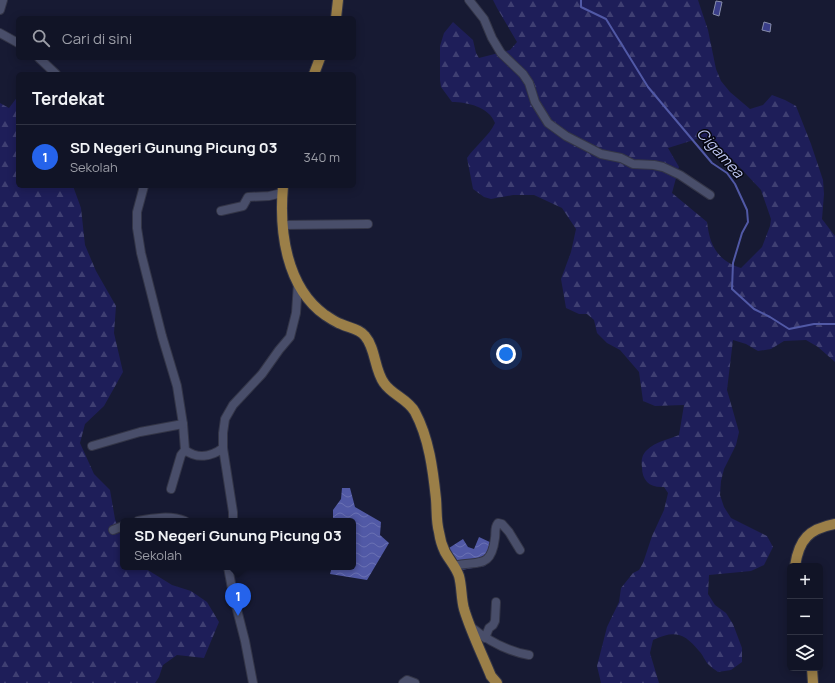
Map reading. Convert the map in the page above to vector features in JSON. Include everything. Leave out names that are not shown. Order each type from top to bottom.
[{"type":"main road","points":[[336,16],[338,0]]},
{"type":"main road","points":[[315,72],[319,60]]},
{"type":"main road","points":[[282,189],[282,225],[287,253],[303,292],[324,314],[337,323],[358,331],[364,335],[371,346],[384,384],[391,392],[408,404],[414,411],[422,430],[430,457],[435,488],[439,535],[445,551],[460,580],[463,602],[470,626],[491,676],[496,683]]},
{"type":"main road","points":[[797,563],[799,550],[806,537],[817,529],[835,524]]},
{"type":"main road","points":[[812,671],[813,683]]},
{"type":"street","points":[[0,10],[3,0]]},
{"type":"street","points":[[469,0],[484,19],[492,38],[501,53],[523,74],[529,83],[535,102],[548,123],[566,136],[601,154],[621,158],[633,164],[654,165],[663,168],[680,175],[710,195]]},
{"type":"street","points":[[0,33],[16,42]]},
{"type":"street","points":[[41,60],[54,72]]},
{"type":"street","points":[[143,188],[137,212],[140,246],[163,342],[177,386],[183,424],[185,450],[181,455],[171,489]]},
{"type":"street","points":[[221,211],[243,206],[248,197],[269,196],[282,189]]},
{"type":"street","points":[[282,225],[368,224]]},
{"type":"street","points":[[233,518],[223,448],[223,433],[228,413],[233,405],[262,374],[292,333],[297,307],[298,282]]},
{"type":"street","points":[[92,446],[140,432],[183,424]]},
{"type":"street","points":[[185,450],[194,454],[208,456],[223,448]]},
{"type":"street","points":[[454,566],[466,563],[484,563],[489,559],[494,544],[495,526],[498,523],[502,524],[509,532],[520,550]]},
{"type":"street","points":[[113,530],[120,527]]},
{"type":"street","points":[[229,570],[245,640],[253,683]]},
{"type":"street","points":[[485,638],[495,621],[496,602]]},
{"type":"street","points":[[470,626],[485,638],[509,650],[529,655]]},
{"type":"street","points":[[403,683],[407,680],[415,683]]},
{"type":"green space","points":[[493,0],[698,0],[708,30],[716,69],[721,81],[730,92],[750,109],[763,105],[772,95],[796,106],[811,144],[823,180],[824,194],[822,219],[835,236],[835,362],[818,347],[806,340],[784,341],[771,349],[758,351],[746,344],[733,340],[727,390],[739,432],[736,445],[724,469],[720,495],[724,507],[731,518],[767,536],[773,547],[764,565],[751,571],[709,575],[708,594],[715,605],[726,613],[733,624],[742,648],[742,662],[731,670],[718,672],[708,664],[689,640],[673,634],[653,640],[650,653],[659,683],[601,683],[597,666],[607,627],[619,602],[621,588],[633,573],[639,570],[643,563],[652,536],[664,510],[668,493],[664,487],[651,485],[645,480],[642,472],[642,458],[650,447],[679,435],[684,405],[655,406],[643,401],[639,372],[620,350],[607,343],[597,333],[594,320],[587,314],[579,314],[566,308],[561,279],[571,252],[576,229],[562,208],[534,195],[513,195],[491,199],[484,197],[473,189],[467,158],[495,123],[488,113],[477,106],[452,102],[441,87],[440,46],[444,33],[453,22],[473,40],[476,53],[479,58],[510,50],[517,42]],"holes":[[[697,139],[732,159],[761,190],[771,219],[762,247],[741,268],[733,265],[720,256],[710,238],[707,222],[672,193],[679,167],[668,148]]]},
{"type":"green space","points":[[16,99],[16,188],[74,188],[81,208],[85,245],[96,271],[116,306],[114,333],[123,372],[104,406],[85,424],[80,443],[94,474],[110,490],[115,519],[120,532],[120,570],[148,570],[172,585],[191,591],[207,602],[219,622],[204,658],[177,655],[163,665],[159,677],[155,683],[0,683],[0,103],[9,108]]},
{"type":"water","points":[[342,488],[350,488],[355,507],[381,522],[380,535],[389,543],[367,580],[330,574],[331,570],[356,570],[356,518],[333,518],[333,510],[341,499]]},
{"type":"water","points":[[479,537],[494,544],[485,566],[461,570],[449,548],[463,539],[468,547],[474,549]]},
{"type":"building","points":[[716,1],[722,2],[719,16],[713,14]]},
{"type":"building","points":[[764,22],[771,24],[770,32],[762,30]]},
{"type":"waterway","name":"Cigamea","points":[[581,0],[581,7],[606,19],[648,87],[712,163],[727,173],[735,184],[747,210],[748,222],[742,233],[733,263],[732,289],[754,309],[789,329],[814,324],[835,324]]},
{"type":"place","name":"SD Negeri Gunung Picung 03","points":[[238,616]]}]
